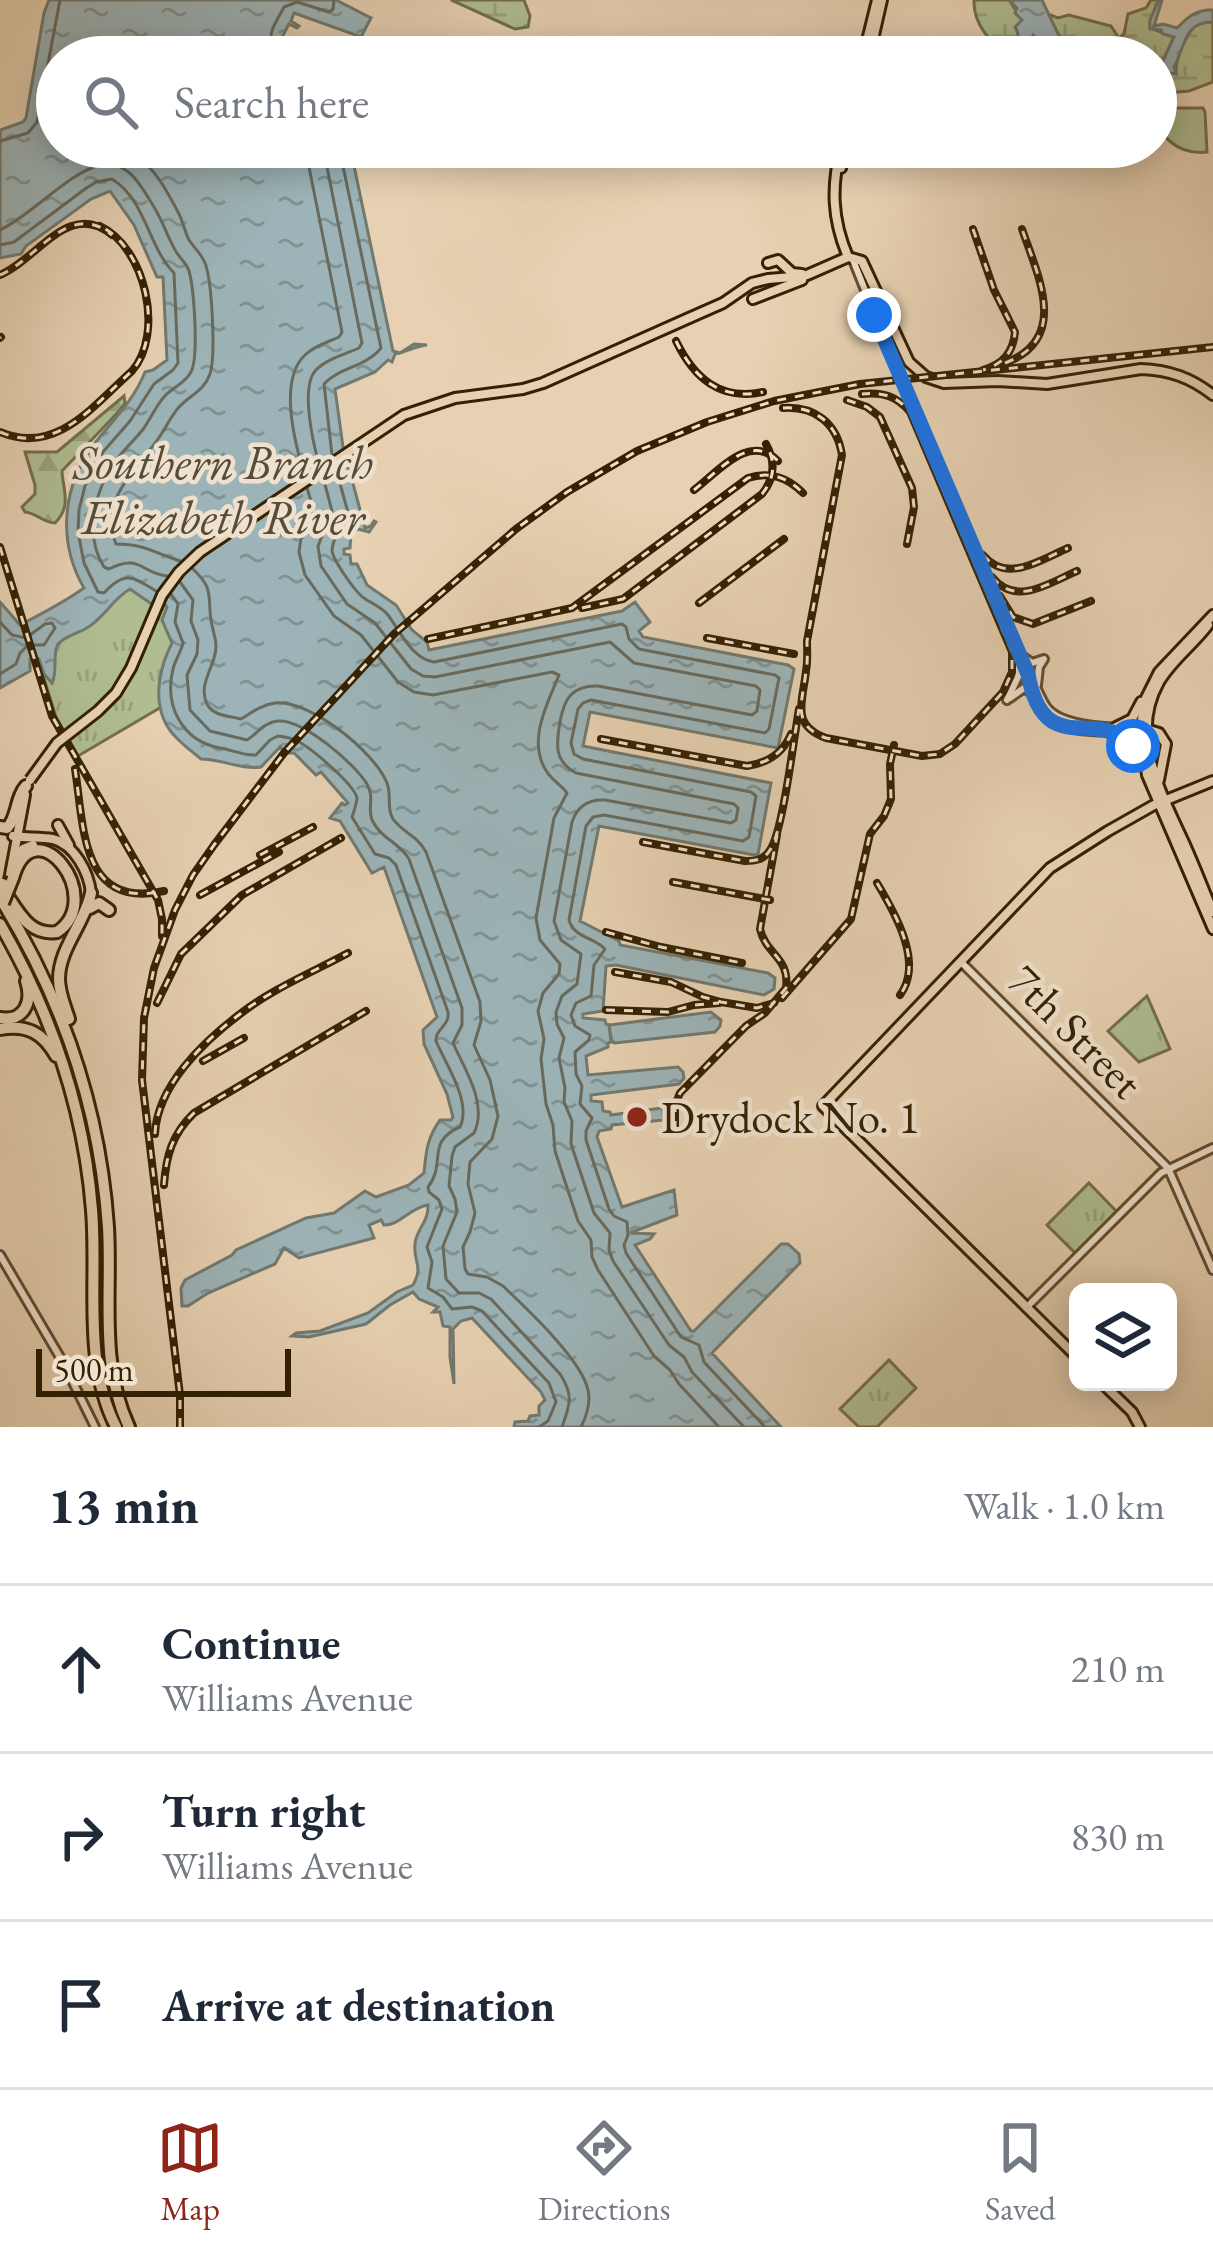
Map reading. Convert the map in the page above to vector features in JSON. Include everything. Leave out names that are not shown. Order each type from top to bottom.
[{"type":"highway","points":[[0,828],[11,824],[28,783]]},
{"type":"highway","points":[[0,828],[15,836]]},
{"type":"highway","points":[[0,1018],[17,1017],[29,998],[4,894],[18,863],[30,853],[46,851],[68,873],[74,893],[73,912],[65,927],[53,934],[38,932],[4,894]]},
{"type":"highway","points":[[91,889],[63,957],[59,980],[85,1070],[96,1135],[108,1239],[108,1355],[129,1427]]},
{"type":"highway","points":[[4,894],[41,957],[71,1028]]},
{"type":"highway","points":[[4,894],[58,1009],[96,1135]]},
{"type":"highway","points":[[73,937],[92,905],[110,910]]},
{"type":"highway","points":[[15,950],[50,1024],[82,1138],[92,1210],[96,1360],[116,1427]]},
{"type":"highway","points":[[0,1029],[26,1028],[45,1040],[72,1095]]},
{"type":"main road","points":[[871,36],[880,0]]},
{"type":"main road","points":[[753,282],[762,284],[764,290],[754,299],[810,273],[840,252],[835,193],[840,168]]},
{"type":"main road","points":[[835,193],[855,263]]},
{"type":"main road","points":[[840,237],[909,362],[934,381],[1047,384],[1157,370],[1196,382],[1213,395]]},
{"type":"main road","points":[[4,894],[17,808],[28,783],[57,743],[116,693],[162,595],[200,552],[404,415],[454,398],[543,383],[723,303],[753,282],[778,275],[777,262],[768,263],[778,260],[794,274],[810,273]]},
{"type":"main road","points":[[768,279],[855,263]]},
{"type":"main road","points":[[785,267],[787,279]]},
{"type":"main road","points":[[1112,729],[1134,717],[1157,675],[1213,617]]},
{"type":"main road","points":[[1170,662],[1143,731],[1162,798],[1213,929]]},
{"type":"main road","points":[[1147,775],[1143,706],[1157,675]]},
{"type":"main road","points":[[1112,729],[1129,740],[1162,798]]},
{"type":"main road","points":[[1143,731],[1156,731],[1167,747],[1159,776],[1162,798]]},
{"type":"main road","points":[[1069,1349],[823,1106],[1050,868],[1162,798],[1213,782]]},
{"type":"main road","points":[[15,836],[28,783]]},
{"type":"main road","points":[[1171,822],[1176,802],[1188,791]]},
{"type":"main road","points":[[1145,810],[1171,822],[1213,912]]},
{"type":"main road","points":[[20,821],[25,833],[58,841],[73,852]]},
{"type":"main road","points":[[58,825],[91,889]]},
{"type":"main road","points":[[15,836],[48,839]]},
{"type":"main road","points":[[4,894],[20,852],[33,845]]},
{"type":"main road","points":[[1110,1391],[1138,1427]]},
{"type":"street","points":[[855,263],[1035,698]]},
{"type":"street","points":[[1017,648],[1028,662],[1044,659],[1038,688]]},
{"type":"street","points":[[1017,648],[1019,672],[1007,700],[1024,688],[1057,725],[1143,731]]},
{"type":"street","points":[[1028,674],[1047,707],[1061,719],[1112,729]]},
{"type":"street","name":"7th Street","points":[[960,962],[1168,1168],[1213,1270]]},
{"type":"street","points":[[1026,1308],[1168,1168],[1213,1148]]},
{"type":"street","points":[[0,1255],[82,1397],[94,1427]]},
{"type":"green space","points":[[451,0],[524,0],[528,27],[515,29]]},
{"type":"green space","points":[[974,0],[1015,0],[1011,3],[1023,20],[1020,36],[988,36]]},
{"type":"green space","points":[[1151,0],[1159,0],[1150,28],[1171,36],[1122,36],[1128,14],[1146,8]]},
{"type":"green space","points":[[1048,14],[1069,15],[1111,26],[1118,36],[1060,36]]},
{"type":"green space","points":[[1200,22],[1213,22],[1213,82],[1177,92],[1178,60]]},
{"type":"green space","points":[[1177,108],[1203,108],[1207,152],[1178,147]]},
{"type":"green space","points":[[124,396],[120,410],[62,471],[65,504],[55,523],[25,512],[22,507],[35,494],[35,485],[25,452],[57,452]]},
{"type":"green space","points":[[131,587],[168,606],[173,643],[163,706],[78,756],[56,717],[39,663],[81,621]]},
{"type":"green space","points":[[1147,996],[1170,1049],[1139,1062],[1108,1031]]},
{"type":"green space","points":[[1089,1183],[1118,1213],[1076,1254],[1047,1225]]},
{"type":"green space","points":[[889,1360],[916,1388],[877,1427],[859,1427],[840,1409]]},
{"type":"water","name":"Southern Branch Elizabeth River","points":[[49,0],[336,0],[371,18],[362,36],[294,13],[291,21],[299,26],[289,24],[283,36],[40,36]]},
{"type":"water","points":[[1042,0],[1059,36],[1018,36],[1015,27],[1022,20],[1011,2]]},
{"type":"water","points":[[1159,0],[1154,26],[1177,28],[1193,15],[1213,10],[1213,22],[1191,31],[1177,60],[1177,36],[1150,29]]},
{"type":"water","name":"Southern Branch Elizabeth River","points":[[36,60],[36,168],[354,168],[393,351],[400,353],[375,372],[335,389],[343,447],[365,528],[376,522],[369,532],[351,532],[350,548],[344,554],[350,555],[351,564],[357,564],[367,585],[396,605],[429,650],[622,611],[635,602],[650,622],[639,631],[643,637],[794,669],[778,748],[590,712],[583,746],[771,783],[758,854],[754,855],[599,826],[580,921],[620,945],[775,978],[774,989],[764,995],[606,966],[603,1011],[583,1014],[583,1018],[610,1025],[711,1012],[721,1020],[715,1032],[615,1043],[609,1025],[608,1047],[586,1056],[588,1075],[678,1067],[684,1078],[679,1084],[591,1095],[591,1101],[602,1102],[603,1111],[611,1115],[662,1108],[664,1120],[612,1125],[597,1137],[622,1207],[674,1190],[677,1215],[630,1233],[654,1234],[635,1245],[691,1331],[781,1244],[799,1254],[800,1263],[712,1353],[781,1427],[514,1427],[515,1422],[539,1415],[545,1400],[541,1392],[472,1318],[453,1329],[454,1384],[450,1327],[443,1326],[440,1312],[433,1312],[438,1307],[413,1292],[366,1324],[309,1337],[292,1336],[368,1313],[413,1285],[418,1273],[416,1239],[428,1205],[390,1225],[381,1220],[369,1225],[374,1238],[299,1258],[284,1248],[275,1264],[182,1306],[185,1280],[236,1250],[306,1218],[334,1213],[365,1191],[376,1197],[409,1185],[424,1173],[428,1145],[440,1120],[453,1117],[424,1044],[423,1030],[437,1017],[384,867],[372,873],[340,821],[330,818],[342,803],[348,803],[321,772],[316,775],[294,753],[280,747],[261,767],[246,767],[201,759],[176,738],[159,703],[161,672],[172,643],[162,620],[167,607],[163,602],[153,605],[130,589],[92,625],[58,644],[52,683],[35,657],[30,659],[30,671],[0,688],[0,602],[20,625],[84,588],[67,533],[76,477],[145,372],[167,360],[163,277],[157,277],[134,225],[110,191],[91,199],[21,254],[0,258],[0,130],[26,118]]},
{"type":"railway","points":[[0,275],[68,228],[96,226],[112,235]]},
{"type":"railway","points":[[0,432],[39,437],[73,423],[132,371],[142,355],[148,314],[139,271],[129,252],[100,226]]},
{"type":"railway","points":[[973,229],[1015,332],[1006,357],[983,370]]},
{"type":"railway","points":[[1005,363],[1025,352],[1037,339],[1043,322],[1041,286],[1022,229]]},
{"type":"railway","points":[[676,341],[691,366],[710,384],[734,393],[763,392]]},
{"type":"railway","points":[[180,1427],[142,1080],[144,1018],[154,968],[175,910],[214,845],[284,753],[394,634],[516,529],[567,492],[637,451],[707,422],[774,401],[860,384],[1213,347]]},
{"type":"railway","points":[[783,408],[805,410],[823,419],[835,434],[842,455],[807,641],[803,719],[826,738],[922,756],[940,754],[1003,692],[1012,672],[1012,652],[910,412],[889,396],[862,394]]},
{"type":"railway","points":[[847,400],[880,417],[912,488],[914,507],[907,544]]},
{"type":"railway","points":[[582,608],[623,599],[762,494],[773,470],[766,444]]},
{"type":"railway","points":[[694,490],[746,452],[767,453],[778,461]]},
{"type":"railway","points":[[428,639],[572,608],[748,478],[778,477],[803,493]]},
{"type":"railway","points":[[699,603],[784,539]]},
{"type":"railway","points":[[0,547],[52,716],[158,900],[162,936]]},
{"type":"railway","points":[[983,555],[992,564],[1013,569],[1068,548]]},
{"type":"railway","points":[[992,577],[1001,586],[1022,591],[1077,571]]},
{"type":"railway","points":[[1000,596],[1013,617],[1033,624],[1091,601]]},
{"type":"railway","points":[[707,638],[794,654]]},
{"type":"railway","points":[[643,842],[745,861],[765,856],[779,824],[799,709]]},
{"type":"railway","points":[[601,739],[747,766],[774,756],[791,734]]},
{"type":"railway","points":[[782,998],[851,919],[870,834],[891,799],[894,745]]},
{"type":"railway","points":[[75,769],[85,837],[101,876],[116,888],[136,894],[164,891]]},
{"type":"railway","points":[[260,855],[313,827]]},
{"type":"railway","points":[[675,1130],[680,1093],[786,988],[784,969],[760,929],[777,835]]},
{"type":"railway","points":[[157,1003],[181,954],[242,895],[341,838]]},
{"type":"railway","points":[[200,895],[279,852]]},
{"type":"railway","points":[[673,882],[770,900]]},
{"type":"railway","points":[[877,883],[899,923],[908,953],[907,982],[900,995]]},
{"type":"railway","points":[[606,932],[742,963]]},
{"type":"railway","points":[[155,1134],[173,1082],[211,1038],[265,997],[348,953]]},
{"type":"railway","points":[[615,972],[671,982],[721,1002],[757,1008],[774,1003]]},
{"type":"railway","points":[[606,1010],[668,1012],[719,1003]]},
{"type":"railway","points":[[164,1185],[172,1146],[194,1113],[366,1011]]},
{"type":"railway","points":[[203,1061],[244,1038]]},
{"type":"place","name":"Drydock No. 1","points":[[637,1117]]},
{"type":"route","points":[[874,315],[1040,709],[1057,725],[1109,732],[1133,746]]}]
